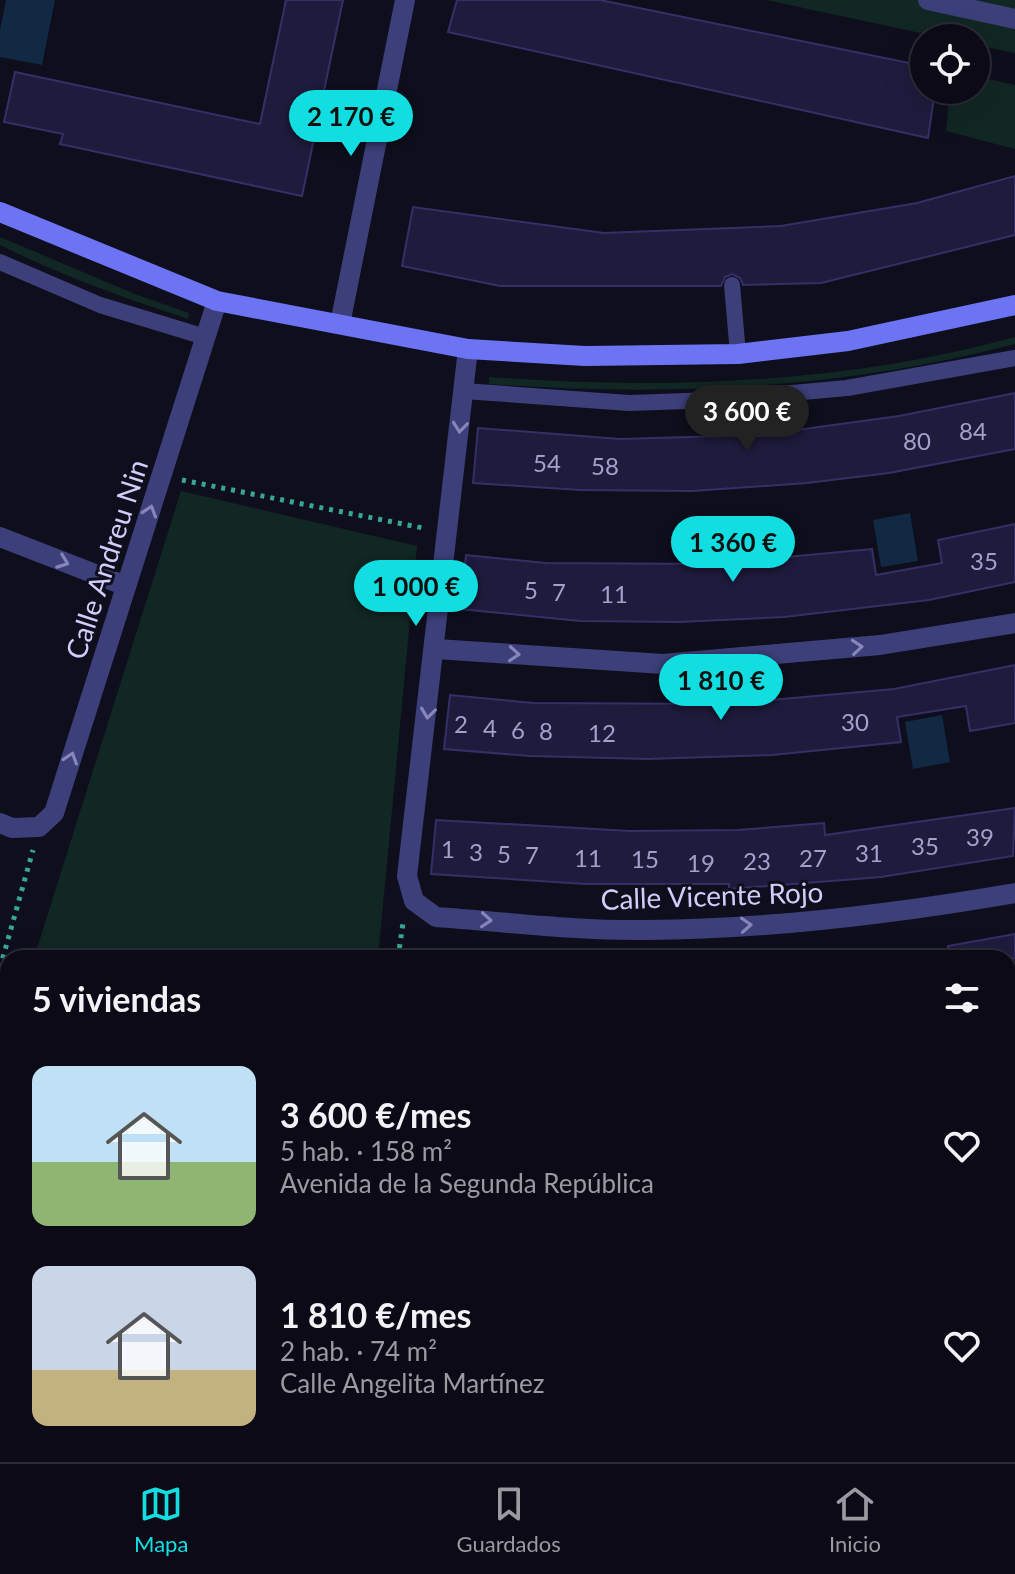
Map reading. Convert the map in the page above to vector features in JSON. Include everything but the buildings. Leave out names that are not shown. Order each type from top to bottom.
[{"type":"street","points":[[340,324],[405,0]]},
{"type":"street","points":[[928,0],[1015,19]]},
{"type":"street","points":[[0,212],[217,301],[468,349],[585,356],[738,354],[848,341],[1015,305]]},
{"type":"street","name":"Calle Andreu Nin","points":[[39,827],[54,813],[217,301]]},
{"type":"street","points":[[414,901],[407,876],[436,649],[468,349]]},
{"type":"street","points":[[0,537],[126,586]]},
{"type":"street","points":[[436,649],[663,664],[880,645],[1015,623]]},
{"type":"street","points":[[0,823],[12,828],[39,827]]},
{"type":"street","name":"Calle Vicente Rojo","points":[[414,901],[436,917],[645,930],[805,922],[910,911],[1015,893]]},
{"type":"lane","points":[[0,262],[100,305],[205,337]]},
{"type":"lane","points":[[732,285],[738,354]]},
{"type":"lane","points":[[464,391],[629,403],[716,400],[847,388],[1015,358]]},
{"type":"path","points":[[161,476],[449,533]]},
{"type":"path","points":[[5,950],[39,827]]},
{"type":"path","points":[[399,950],[400,928],[414,901]]},
{"type":"green space","points":[[766,0],[1015,0],[1015,53],[990,48],[990,24],[910,24],[910,31]]},
{"type":"green space","points":[[990,79],[1015,85],[1015,149],[946,131],[949,104],[990,104]]},
{"type":"green space","points":[[0,237],[135,294],[189,313],[188,319],[46,266],[0,245]]},
{"type":"green space","points":[[1015,337],[1015,344],[950,359],[820,380],[754,386],[622,390],[489,384],[489,377],[621,383],[754,380],[885,365]]},
{"type":"green space","points":[[181,491],[417,546],[379,950],[37,950]]},
{"type":"water","points":[[6,0],[55,0],[42,65],[0,57],[0,30]]},
{"type":"water","points":[[910,513],[918,561],[881,567],[873,520]]},
{"type":"water","points":[[942,715],[950,762],[913,769],[905,722]]}]
